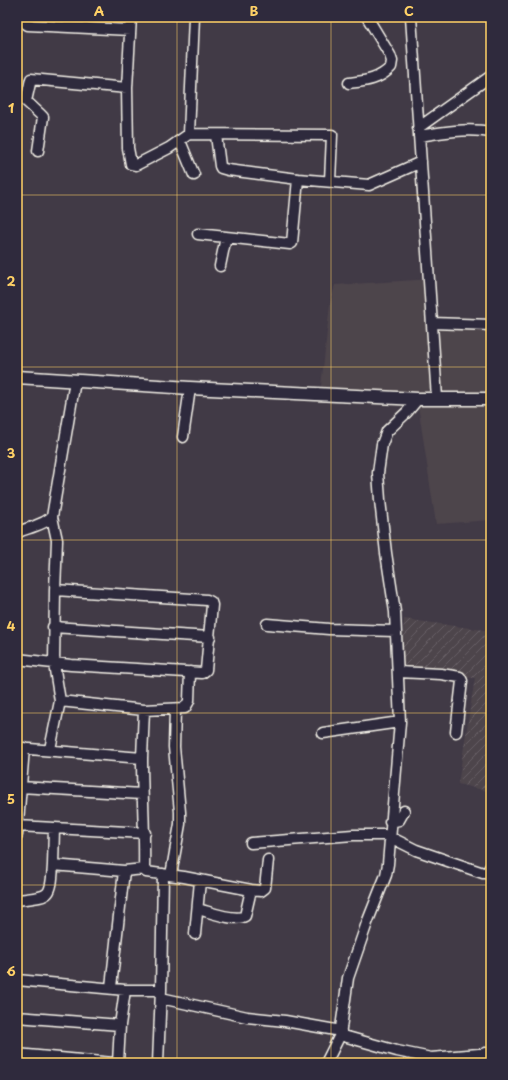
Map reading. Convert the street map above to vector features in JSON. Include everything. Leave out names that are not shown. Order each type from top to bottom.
[{"type":"main road","points":[[17,377],[190,388],[491,400]]},
{"type":"street","points":[[24,17],[25,23],[28,25],[130,30]]},
{"type":"street","points":[[131,17],[127,88],[128,148],[131,164],[136,165],[180,141],[189,134],[332,135],[330,181]]},
{"type":"street","points":[[189,134],[194,17]]},
{"type":"street","points":[[349,83],[370,80],[378,77],[391,67],[392,61],[390,55],[367,17]]},
{"type":"street","points":[[326,1063],[340,1033],[348,978],[386,875],[400,722],[395,612],[386,552],[378,473],[382,444],[386,431],[406,412],[426,398],[432,323],[411,17]]},
{"type":"street","points":[[419,132],[491,76]]},
{"type":"street","points":[[38,150],[42,117],[41,114],[26,101],[31,79],[127,88]]},
{"type":"street","points":[[419,132],[466,130],[491,132]]},
{"type":"street","points":[[216,135],[221,168],[298,179],[370,185],[421,162]]},
{"type":"street","points":[[180,141],[194,174]]},
{"type":"street","points":[[198,234],[292,243],[298,179]]},
{"type":"street","points":[[220,266],[226,237]]},
{"type":"street","points":[[432,323],[491,325]]},
{"type":"street","points":[[50,749],[60,701],[54,664],[53,627],[57,540],[52,517],[75,380]]},
{"type":"street","points":[[183,437],[190,388]]},
{"type":"street","points":[[20,529],[34,527],[52,517]]},
{"type":"street","points":[[17,659],[54,664],[202,673],[206,670],[210,637],[211,602],[207,600],[55,590]]},
{"type":"street","points":[[266,624],[329,629],[395,631]]},
{"type":"street","points":[[53,627],[210,637]]},
{"type":"street","points":[[60,701],[144,710],[182,709],[187,706],[189,701],[190,672]]},
{"type":"street","points":[[398,672],[441,674],[458,676],[460,678],[462,681],[456,732]]},
{"type":"street","points":[[158,1063],[167,875],[180,824],[174,747],[175,709]]},
{"type":"street","points":[[144,710],[142,758],[142,794],[145,833],[144,869]]},
{"type":"street","points":[[323,733],[400,722]]},
{"type":"street","points":[[142,758],[50,749],[20,748],[20,787],[17,831],[54,828],[145,833]]},
{"type":"street","points":[[20,787],[142,794]]},
{"type":"street","points":[[390,822],[399,820],[404,811]]},
{"type":"street","points":[[17,900],[39,898],[46,895],[50,891],[52,886],[54,828]]},
{"type":"street","points":[[251,843],[353,835],[384,835],[416,850],[483,873],[487,873],[491,866]]},
{"type":"street","points":[[53,865],[124,871],[144,869],[146,872],[261,891],[265,888],[268,860]]},
{"type":"street","points":[[111,987],[124,871]]},
{"type":"street","points":[[195,934],[200,881]]},
{"type":"street","points":[[198,909],[218,915],[243,918],[245,916],[251,890]]},
{"type":"street","points":[[17,980],[111,987],[161,994],[247,1017],[285,1021],[340,1033],[397,1051],[431,1058],[487,1056]]},
{"type":"street","points":[[118,1063],[120,1026],[125,990]]},
{"type":"street","points":[[17,1017],[120,1026]]},
{"type":"street","points":[[17,1054],[34,1060],[113,1063]]},
{"type":"shaded area","points":[[433,279],[438,325],[491,324],[491,520],[436,524],[417,398],[321,387],[330,304],[335,285]]},
{"type":"shaded area","points":[[404,619],[491,631],[491,792],[458,784],[475,678],[401,674]]}]
